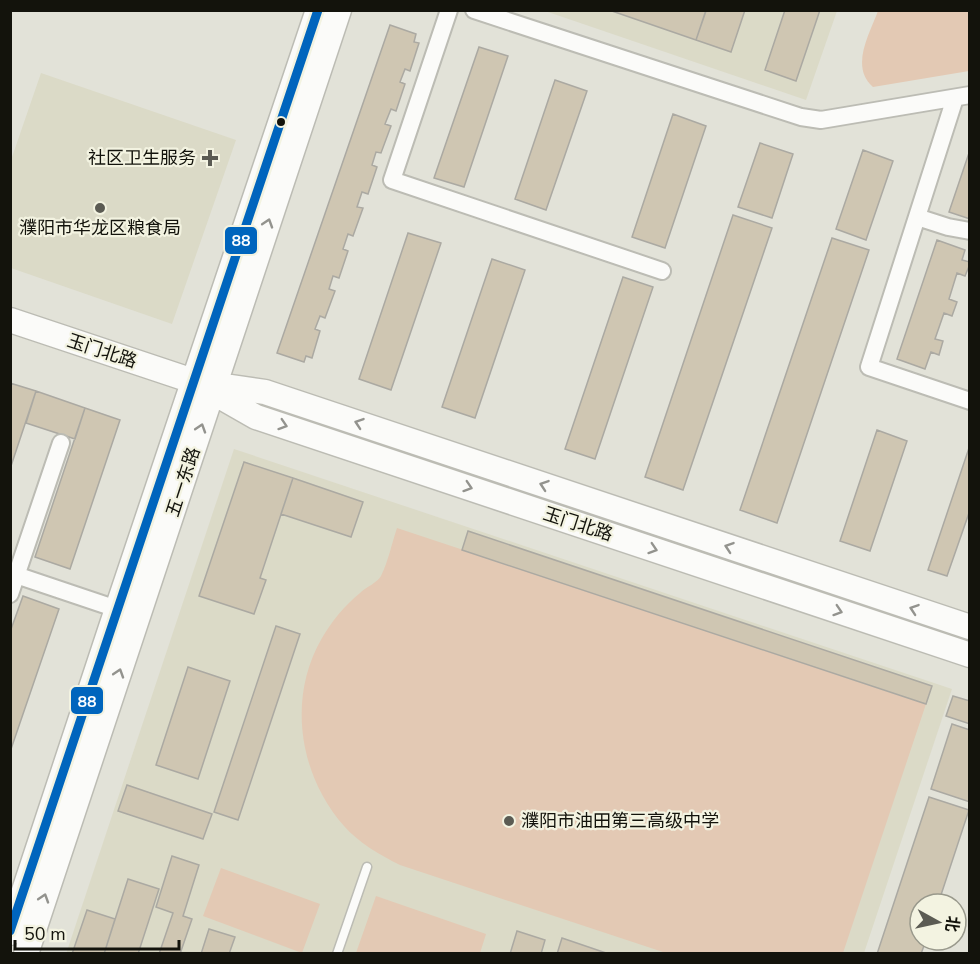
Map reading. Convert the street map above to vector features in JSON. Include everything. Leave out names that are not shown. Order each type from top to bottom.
[{"type":"street","name":"五一东路","points":[[26,954],[207,386],[318,10]]},
{"type":"street","name":"五一东路","points":[[10,933],[117,609],[207,386],[339,10]]},
{"type":"street","points":[[449,10],[392,180],[662,271]]},
{"type":"street","points":[[474,10],[801,117],[821,120],[962,97],[917,217],[869,368],[969,401]]},
{"type":"street","points":[[917,217],[969,231]]},
{"type":"street","name":"玉门北路","points":[[10,320],[207,386],[265,392],[969,627]]},
{"type":"street","name":"玉门北路","points":[[207,386],[256,417],[969,655]]},
{"type":"street","points":[[10,594],[14,574],[61,443]]},
{"type":"street","points":[[14,574],[117,609]]},
{"type":"lane","points":[[337,954],[367,867]]},
{"type":"shaded area","points":[[545,11],[837,11],[806,100]]},
{"type":"shaded area","points":[[878,11],[969,11],[969,71],[873,87],[866,79],[862,60],[866,40]]},
{"type":"shaded area","points":[[41,73],[236,140],[172,324],[11,268],[11,160]]},
{"type":"shaded area","name":"濮阳市油田第三高级中学","points":[[234,449],[952,689],[864,953],[66,954]]},
{"type":"shaded area","points":[[397,528],[926,704],[843,953],[666,953],[400,865],[356,838],[329,806],[308,760],[303,735],[304,686],[311,661],[330,626],[349,603],[381,576]]},
{"type":"shaded area","points":[[221,868],[320,904],[302,953],[203,916]]},
{"type":"shaded area","points":[[376,896],[486,934],[480,953],[356,953]]},
{"type":"building","points":[[609,10],[703,10],[706,11],[696,40]]},
{"type":"building","points":[[706,10],[745,10],[731,52],[696,40]]},
{"type":"building","points":[[785,10],[820,10],[796,81],[765,70]]},
{"type":"building","points":[[390,25],[416,34],[414,42],[419,43],[410,71],[405,69],[400,82],[405,84],[396,111],[391,109],[385,124],[391,126],[381,153],[376,152],[372,165],[377,167],[368,194],[362,192],[357,207],[363,208],[353,236],[348,234],[343,249],[348,251],[339,278],[333,276],[329,289],[335,291],[325,318],[320,316],[315,329],[320,331],[312,358],[306,356],[304,362],[277,353]]},
{"type":"building","points":[[479,47],[508,56],[464,187],[434,178]]},
{"type":"building","points":[[555,80],[587,91],[546,210],[515,199]]},
{"type":"building","points":[[673,114],[706,126],[665,248],[632,237]]},
{"type":"building","points":[[760,143],[793,154],[772,218],[738,207]]},
{"type":"building","points":[[863,150],[893,161],[866,240],[836,229]]},
{"type":"building","points":[[970,150],[970,219],[949,212]]},
{"type":"building","points":[[733,215],[772,228],[683,490],[645,477]]},
{"type":"building","points":[[408,233],[441,243],[391,390],[359,379]]},
{"type":"building","points":[[832,238],[869,250],[777,523],[740,510]]},
{"type":"building","points":[[937,240],[965,250],[962,260],[970,264],[965,276],[957,273],[949,299],[957,302],[952,316],[944,313],[935,339],[943,341],[939,355],[931,352],[925,369],[897,359]]},
{"type":"building","points":[[492,259],[525,270],[475,418],[442,407]]},
{"type":"building","points":[[623,277],[653,287],[595,459],[565,449]]},
{"type":"building","points":[[10,383],[36,391],[10,469]]},
{"type":"building","points":[[36,391],[85,408],[75,439],[26,423]]},
{"type":"building","points":[[85,408],[120,420],[70,569],[35,557]]},
{"type":"building","points":[[877,430],[907,441],[870,551],[840,541]]},
{"type":"building","points":[[970,445],[970,510],[947,576],[928,570]]},
{"type":"building","points":[[244,462],[293,478],[260,578],[266,580],[254,614],[199,596]]},
{"type":"building","points":[[293,478],[363,502],[351,537],[281,514]]},
{"type":"building","points":[[468,531],[932,686],[926,704],[462,550]]},
{"type":"building","points":[[23,596],[59,609],[10,752],[10,632]]},
{"type":"building","points":[[276,626],[300,634],[238,820],[214,812]]},
{"type":"building","points":[[188,667],[230,681],[198,779],[156,765]]},
{"type":"building","points":[[953,696],[970,701],[970,724],[946,716]]},
{"type":"building","points":[[952,724],[970,730],[970,802],[931,789]]},
{"type":"building","points":[[127,785],[212,814],[203,839],[118,811]]},
{"type":"building","points":[[929,797],[969,810],[942,892],[908,892],[908,952],[922,952],[921,954],[877,954]]},
{"type":"building","points":[[172,856],[199,865],[183,916],[192,919],[180,954],[159,954],[173,913],[156,907]]},
{"type":"building","points":[[128,879],[159,889],[138,954],[104,954]]},
{"type":"building","points":[[87,910],[115,919],[104,954],[72,954]]},
{"type":"building","points":[[209,929],[235,937],[229,954],[201,954]]},
{"type":"building","points":[[517,931],[545,940],[541,954],[510,954]]},
{"type":"building","points":[[562,938],[609,954],[557,954]]},
{"type":"transit line","name":"88","points":[[10,931],[318,10]]},
{"type":"place","name":"社区卫生服务","points":[[210,158]]},
{"type":"place","name":"濮阳市华龙区粮食局","points":[[100,208]]},
{"type":"place","name":"濮阳市油田第三高级中学","points":[[509,821]]}]
